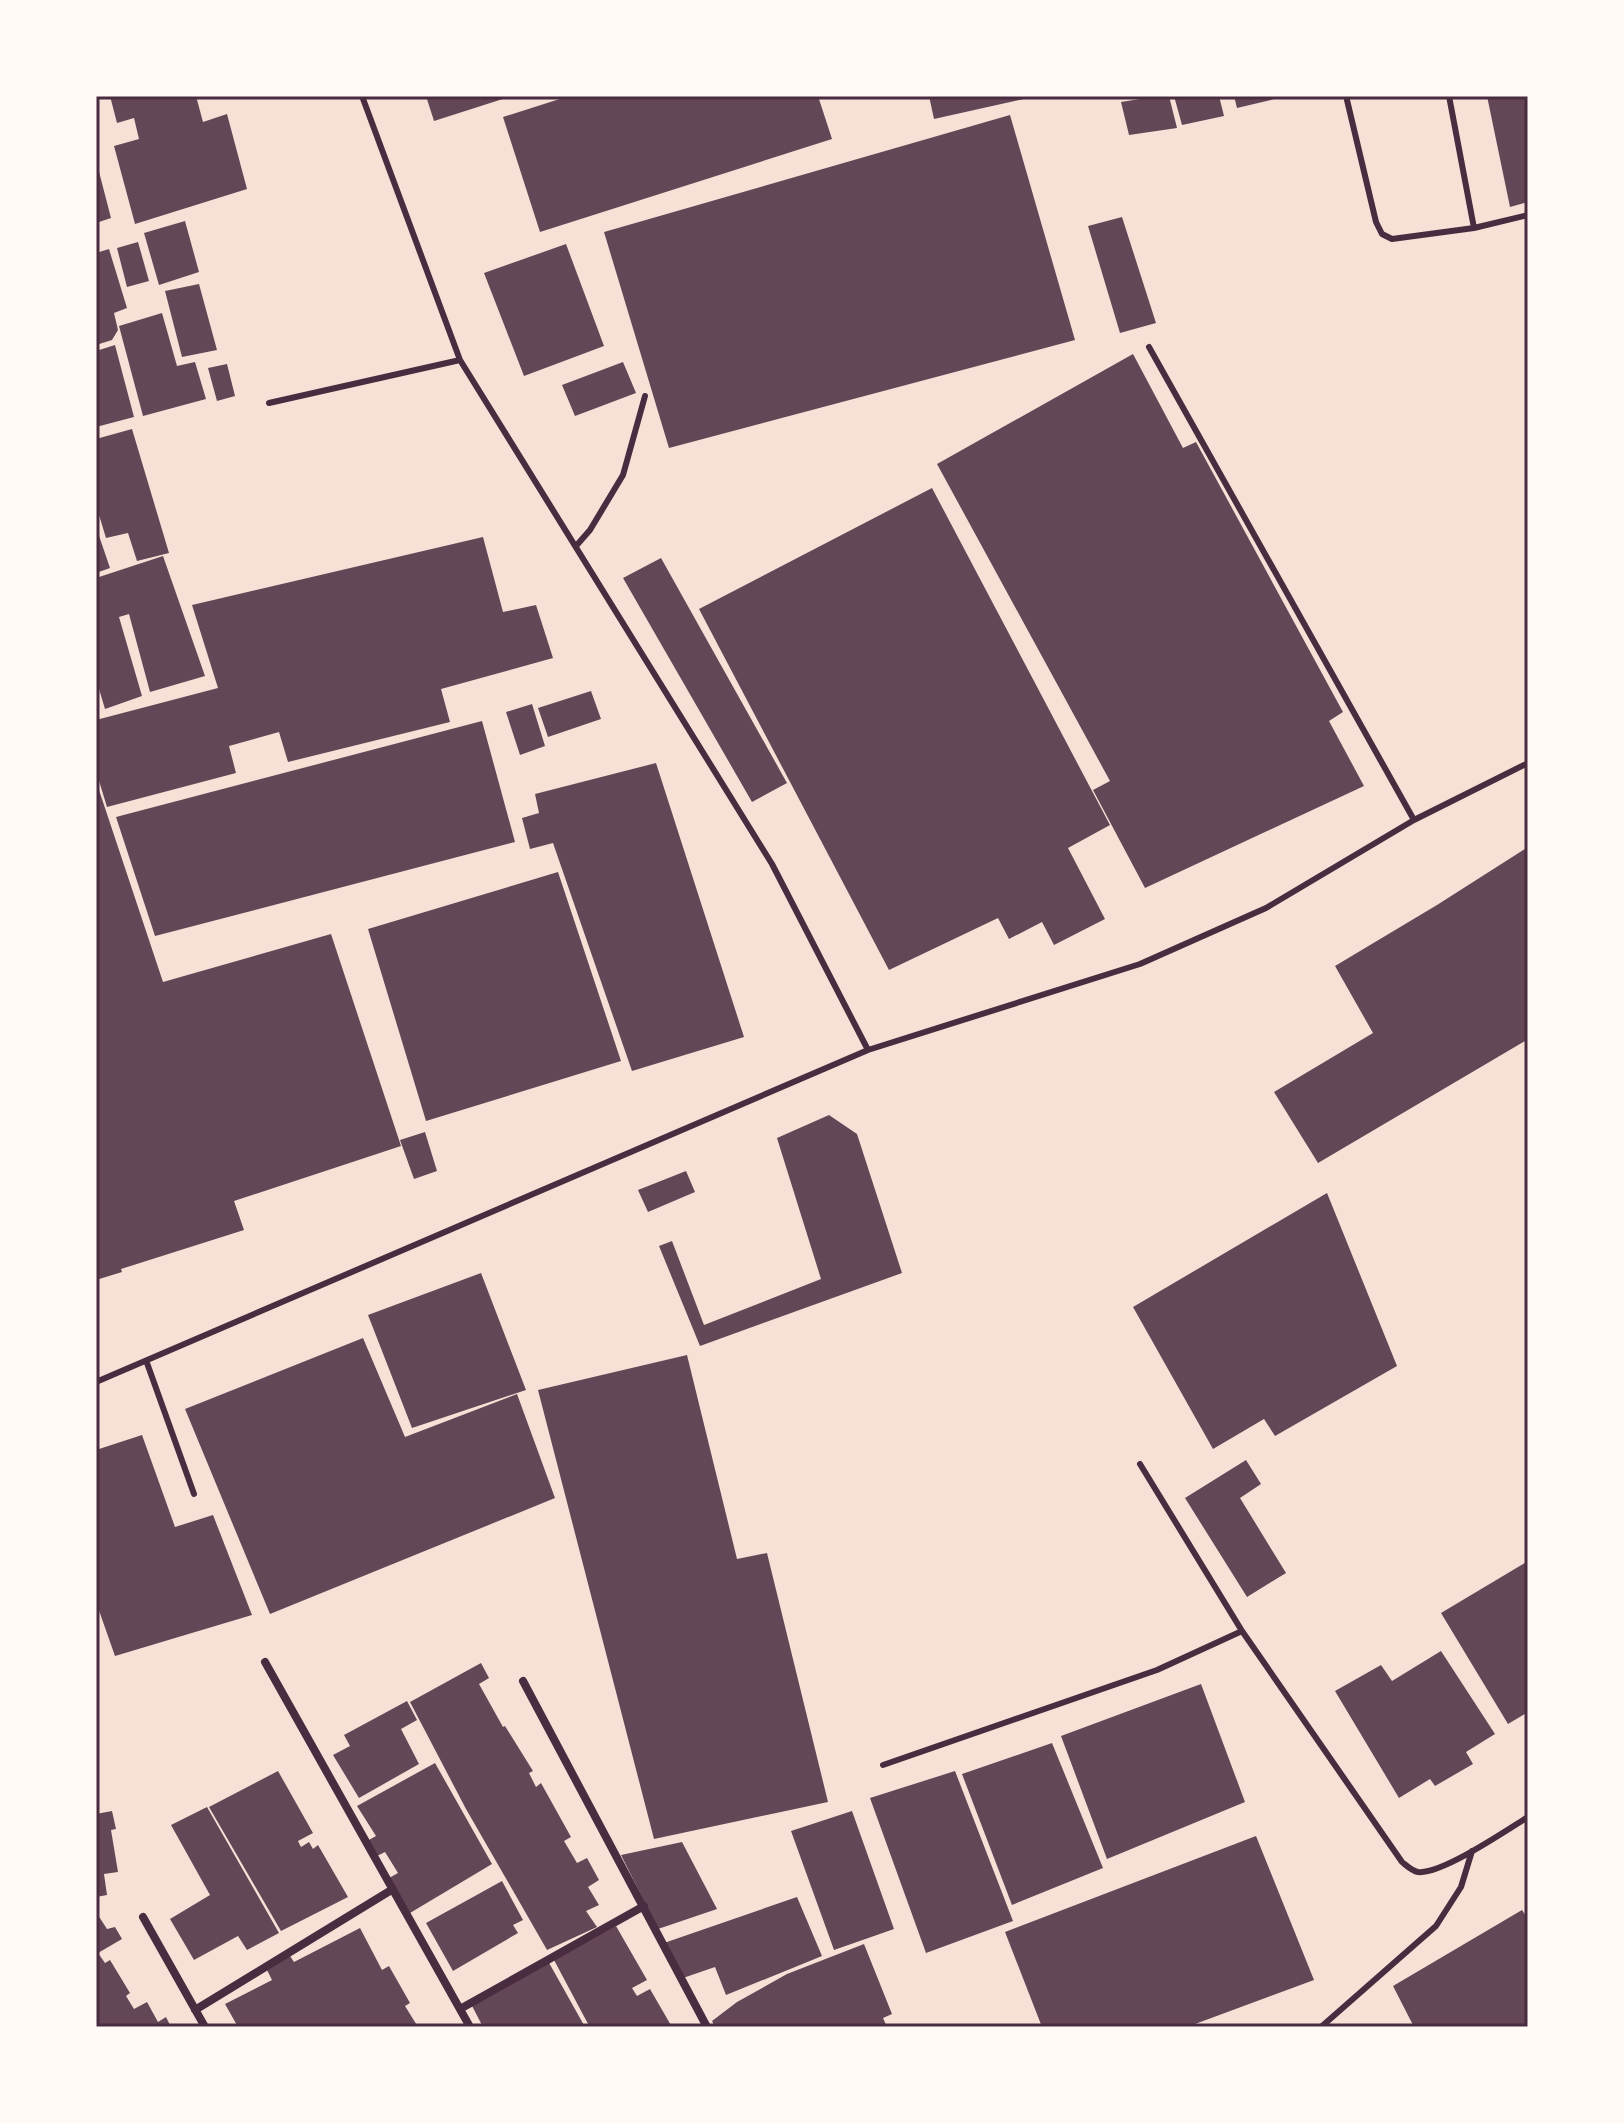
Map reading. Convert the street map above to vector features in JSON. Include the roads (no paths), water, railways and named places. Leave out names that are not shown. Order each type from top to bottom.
[{"type":"street","points":[[265,1662],[470,2027]]},
{"type":"street","points":[[523,1681],[707,2027]]},
{"type":"street","points":[[195,2010],[393,1889]]},
{"type":"street","points":[[460,2009],[644,1906]]},
{"type":"street","points":[[143,1917],[205,2027]]},
{"type":"lane","points":[[362,96],[460,360],[772,864],[868,1050]]},
{"type":"lane","points":[[1449,96],[1474,228]]},
{"type":"lane","points":[[1347,100],[1376,222],[1382,234],[1392,239],[1474,228],[1528,215]]},
{"type":"lane","points":[[1149,347],[1414,820]]},
{"type":"lane","points":[[269,403],[460,360]]},
{"type":"lane","points":[[576,546],[590,530],[623,475],[645,396]]},
{"type":"lane","points":[[96,1382],[147,1363],[868,1050],[1140,964],[1266,908],[1414,820],[1528,763]]},
{"type":"lane","points":[[147,1363],[194,1494]]},
{"type":"lane","points":[[1140,1464],[1242,1631],[1402,1862],[1413,1871],[1423,1872],[1472,1851],[1528,1817]]},
{"type":"lane","points":[[883,1765],[1142,1675],[1242,1631]]},
{"type":"lane","points":[[1321,2027],[1436,1926],[1461,1887],[1472,1851]]}]
